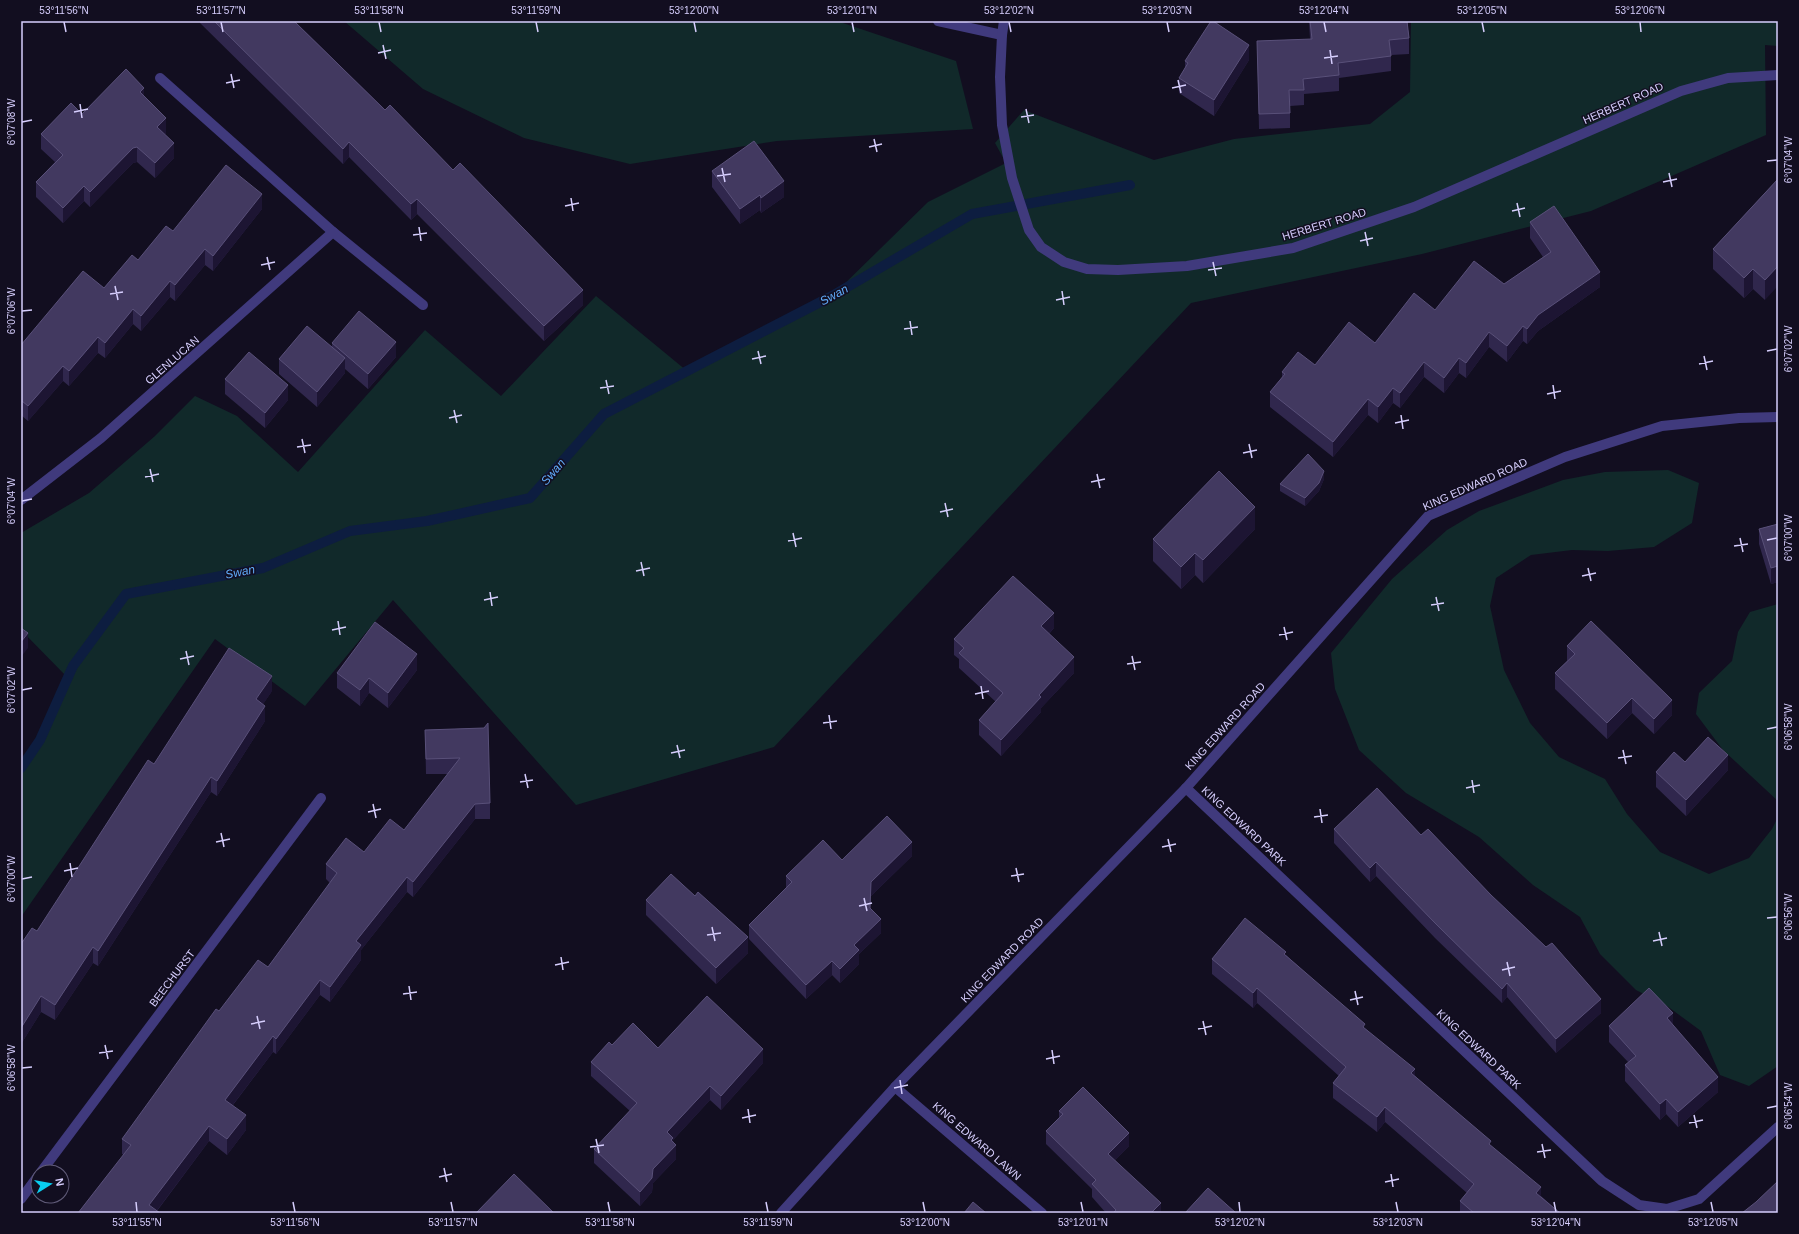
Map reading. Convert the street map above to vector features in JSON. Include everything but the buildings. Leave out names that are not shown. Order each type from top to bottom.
[{"type":"street","points":[[938,21],[1002,35]]},
{"type":"street","name":"HERBERT ROAD","points":[[1004,21],[1000,77],[1002,125],[1012,178],[1029,230],[1041,247],[1064,262],[1087,269],[1118,270],[1187,266],[1293,248],[1414,207],[1681,91],[1728,78],[1778,75]]},
{"type":"street","points":[[160,78],[333,232],[423,304]]},
{"type":"street","name":"GLENLUCAN","points":[[21,500],[101,438],[333,232]]},
{"type":"street","name":"KING EDWARD ROAD","points":[[781,1213],[895,1087],[1186,788],[1428,516],[1565,457],[1662,426],[1739,418],[1778,417]]},
{"type":"street","name":"KING EDWARD PARK","points":[[1186,788],[1602,1181],[1639,1205],[1667,1208],[1699,1199],[1778,1127]]},
{"type":"street","name":"BEECHURST","points":[[47,1164],[321,798]]},
{"type":"street","name":"KING EDWARD LAWN","points":[[895,1087],[1042,1213]]},
{"type":"street","points":[[21,1199],[30,1187]]},
{"type":"green space","points":[[344,21],[837,21],[956,61],[973,129],[777,141],[630,164],[524,138],[423,89]]},
{"type":"green space","points":[[1411,21],[1778,21],[1778,46],[1765,45],[1766,135],[1591,211],[1422,254],[1191,303],[774,747],[576,805],[393,600],[305,706],[215,639],[21,917],[21,768],[40,740],[67,677],[21,630],[21,533],[89,493],[155,436],[195,396],[237,416],[298,472],[425,330],[501,396],[596,296],[687,371],[832,296],[928,202],[1006,163],[995,143],[1024,110],[1154,160],[1234,139],[1370,124],[1410,92]]},
{"type":"green space","points":[[1668,470],[1699,483],[1692,523],[1654,547],[1608,551],[1572,550],[1531,555],[1496,578],[1490,606],[1504,670],[1530,723],[1559,757],[1605,779],[1627,814],[1660,852],[1709,874],[1749,858],[1772,829],[1778,817],[1778,1066],[1749,1086],[1720,1075],[1701,1031],[1667,1006],[1636,990],[1600,954],[1580,917],[1533,885],[1479,837],[1406,793],[1359,750],[1335,689],[1331,653],[1392,579],[1447,530],[1479,511],[1563,480],[1605,472]]},
{"type":"green space","points":[[1778,604],[1778,801],[1723,750],[1696,714],[1699,693],[1732,661],[1738,632],[1750,612]]},
{"type":"waterway","name":"Swan","points":[[21,768],[40,740],[73,666],[126,594],[263,568],[350,531],[427,521],[530,498],[604,414],[832,296],[972,214],[1130,185]]}]
